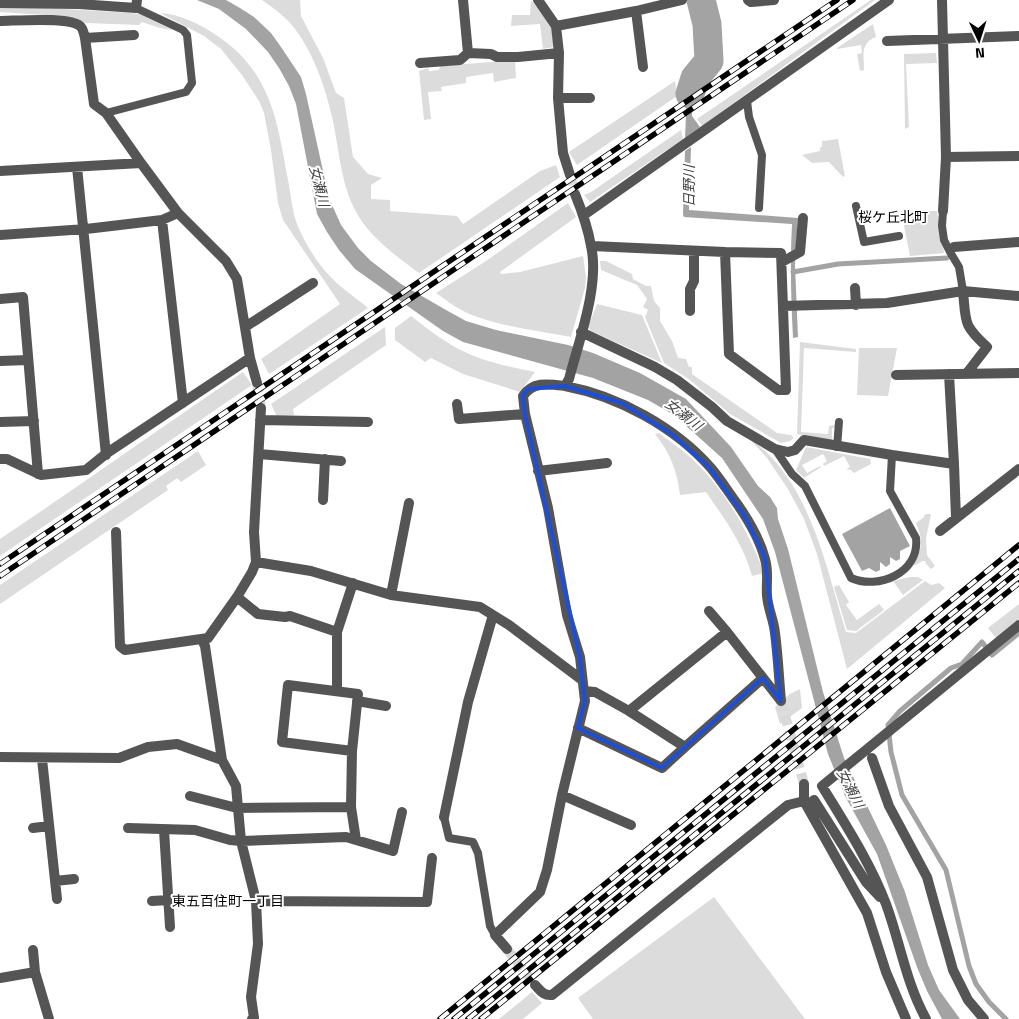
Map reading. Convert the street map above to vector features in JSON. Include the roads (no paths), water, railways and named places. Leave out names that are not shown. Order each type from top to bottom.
[{"type":"street","points":[[463,0],[468,53]]},
{"type":"street","points":[[538,0],[556,26],[559,53],[558,98],[563,153],[570,175]]},
{"type":"street","points":[[556,26],[682,0]]},
{"type":"street","points":[[748,0],[751,2],[774,0]]},
{"type":"street","points":[[584,216],[889,0]]},
{"type":"street","points":[[942,0],[946,157],[943,211]]},
{"type":"street","points":[[0,3],[136,4]]},
{"type":"street","points":[[636,11],[643,67]]},
{"type":"street","points":[[0,14],[29,15],[76,23],[82,27],[94,104],[106,113],[178,213],[226,261],[237,280],[250,358],[257,383]]},
{"type":"street","points":[[0,21],[58,20]]},
{"type":"street","points":[[84,38],[134,35]]},
{"type":"street","points":[[887,41],[1019,36]]},
{"type":"street","points":[[420,63],[460,60],[468,53],[518,57],[559,53]]},
{"type":"street","points":[[558,98],[590,98]]},
{"type":"street","points":[[946,157],[1019,156]]},
{"type":"street","points":[[0,172],[141,164]]},
{"type":"street","points":[[77,167],[106,455]]},
{"type":"street","points":[[567,382],[592,286],[592,246],[586,231],[584,216],[575,194]]},
{"type":"street","points":[[0,235],[83,229],[162,220],[178,213]]},
{"type":"street","points":[[784,261],[797,254],[802,248],[803,218]]},
{"type":"street","points":[[162,220],[183,403]]},
{"type":"street","points":[[954,247],[1019,242]]},
{"type":"street","points":[[592,246],[781,254],[784,261],[790,305],[786,390],[778,390],[729,354],[725,252]]},
{"type":"street","points":[[690,310],[690,289],[694,281],[694,251]]},
{"type":"street","points":[[245,327],[313,282]]},
{"type":"street","points":[[855,288],[856,304]]},
{"type":"street","points":[[963,291],[965,321],[972,333],[987,347],[967,374]]},
{"type":"street","points":[[790,305],[901,302],[963,291],[1019,296]]},
{"type":"street","points":[[0,299],[22,297],[38,474]]},
{"type":"street","points":[[580,336],[678,380],[727,421],[776,449],[788,452],[795,450],[804,440],[892,456],[954,464]]},
{"type":"street","points":[[0,459],[7,459],[41,475],[86,470],[250,358]]},
{"type":"street","points":[[0,361],[28,360]]},
{"type":"street","points":[[896,375],[1019,373]]},
{"type":"street","points":[[949,374],[956,518]]},
{"type":"street","points":[[507,949],[495,935],[540,892],[548,870],[562,796],[585,701],[580,657],[567,615],[555,545],[525,414],[523,396],[528,389],[536,386],[567,382],[622,403],[672,434],[710,468],[741,510],[757,538],[765,557],[768,573],[767,597],[775,633],[780,701],[727,632],[709,612]]},
{"type":"street","points":[[457,404],[459,419],[525,414]]},
{"type":"street","points":[[116,532],[120,646],[125,650],[208,638],[237,597],[256,562],[254,532],[260,454],[261,408]]},
{"type":"street","points":[[260,420],[368,422]]},
{"type":"street","points":[[0,422],[34,421]]},
{"type":"street","points":[[260,454],[341,461]]},
{"type":"street","points":[[323,500],[325,459]]},
{"type":"street","points":[[538,471],[607,463]]},
{"type":"street","points":[[940,531],[1019,469]]},
{"type":"street","points":[[391,594],[408,504]]},
{"type":"street","points":[[256,562],[311,571],[391,594],[480,607],[582,680]]},
{"type":"street","points":[[337,691],[337,632],[353,583]]},
{"type":"street","points":[[237,597],[258,614],[290,616],[337,632]]},
{"type":"street","points":[[444,817],[468,702],[493,615]]},
{"type":"street","points":[[926,1019],[907,975],[886,904],[874,876],[822,786],[1019,625]]},
{"type":"street","points":[[629,711],[727,632]]},
{"type":"street","points":[[202,640],[205,646],[222,760],[234,780],[241,841],[256,901],[258,944],[251,997],[253,1019]]},
{"type":"street","points":[[578,728],[662,768],[763,678]]},
{"type":"street","points":[[352,751],[282,742],[288,685],[358,694],[352,751],[351,807],[356,840]]},
{"type":"street","points":[[584,691],[595,692],[629,711],[685,747]]},
{"type":"street","points":[[357,702],[386,706]]},
{"type":"street","points":[[0,758],[119,758],[148,747],[178,744],[222,760]]},
{"type":"street","points":[[872,758],[890,806],[927,877],[953,970],[968,1000],[984,1019]]},
{"type":"street","points":[[42,759],[57,899]]},
{"type":"street","points":[[886,904],[866,882],[804,784],[804,801],[867,913],[886,972],[906,1019]]},
{"type":"street","points":[[190,796],[238,808],[351,807]]},
{"type":"street","points":[[562,796],[631,825]]},
{"type":"street","points":[[535,985],[547,996],[552,995],[788,805],[804,801],[817,805]]},
{"type":"street","points":[[128,828],[195,830],[230,840],[241,841],[346,837],[393,851],[402,812]]},
{"type":"street","points":[[33,828],[49,826]]},
{"type":"street","points":[[164,830],[170,927]]},
{"type":"street","points":[[256,901],[427,902],[432,858]]},
{"type":"street","points":[[55,881],[74,879]]},
{"type":"street","points":[[152,901],[169,900]]},
{"type":"street","points":[[33,950],[35,972],[49,1019]]},
{"type":"street","points":[[0,978],[35,972]]},
{"type":"lane","points":[[106,113],[186,92],[192,83],[188,35],[183,30],[136,4]]},
{"type":"lane","points":[[746,101],[749,117],[762,155],[759,208]]},
{"type":"lane","points":[[856,206],[864,242],[898,236]]},
{"type":"lane","points":[[943,211],[942,226],[944,240],[960,267],[963,291]]},
{"type":"lane","points":[[837,447],[839,422]]},
{"type":"lane","points":[[776,449],[792,474],[805,486],[851,578],[871,583],[885,581],[898,574],[912,558],[917,545],[916,538],[890,490],[892,456]]},
{"type":"lane","points":[[444,817],[449,838],[472,842],[478,853],[490,926],[495,935]]},
{"type":"water","name":"女瀬川","points":[[197,0],[226,0],[254,17],[271,33],[301,77],[329,198],[341,225],[358,248],[371,261],[401,284],[466,321],[496,330],[568,345],[593,353],[640,373],[686,399],[731,447],[758,486],[770,497],[777,508],[778,519],[788,549],[823,692],[844,758],[886,845],[905,892],[928,965],[939,990],[960,1019],[942,1019],[927,991],[877,854],[845,796],[828,754],[775,552],[763,519],[722,458],[674,415],[648,400],[593,378],[463,342],[443,331],[355,269],[339,250],[317,214],[296,104],[279,68],[268,52],[246,29],[219,9]]},
{"type":"water","points":[[705,61],[713,61],[712,65],[702,73],[692,112],[692,116],[700,127],[685,138],[687,93],[690,78]]},
{"type":"water","points":[[691,147],[689,210],[798,218],[795,265],[798,337],[793,338],[792,224],[684,217],[685,151]]},
{"type":"water","points":[[890,508],[910,546],[900,551],[900,559],[896,561],[890,557],[890,564],[886,567],[880,562],[880,570],[876,572],[869,568],[862,571],[842,534]]},
{"type":"waterway","name":"日野川","points":[[690,94],[695,78],[709,61],[707,24],[701,0]]},
{"type":"waterway","points":[[793,272],[838,264],[947,258]]},
{"type":"waterway","points":[[1006,1019],[989,1002],[976,984],[969,966],[946,870],[902,795],[891,752],[888,725],[900,711],[951,668],[962,664],[982,642],[992,655],[1019,633]]},
{"type":"tunnel","points":[[570,175],[575,194]]},
{"type":"tunnel","points":[[257,383],[261,408]]},
{"type":"tunnel","points":[[781,701],[804,784]]},
{"type":"tunnel","points":[[507,949],[535,985]]},
{"type":"railway","points":[[0,564],[837,0]]},
{"type":"railway","points":[[0,576],[853,0]]},
{"type":"railway","points":[[440,1019],[1019,545]]},
{"type":"railway","points":[[454,1019],[1019,559]]},
{"type":"railway","points":[[468,1019],[1019,571]]},
{"type":"railway","points":[[481,1019],[1019,583]]},
{"type":"district","name":"桜ケ丘北町","points":[[893,216]]},
{"type":"district","name":"東五百住町一丁目","points":[[228,900]]}]
